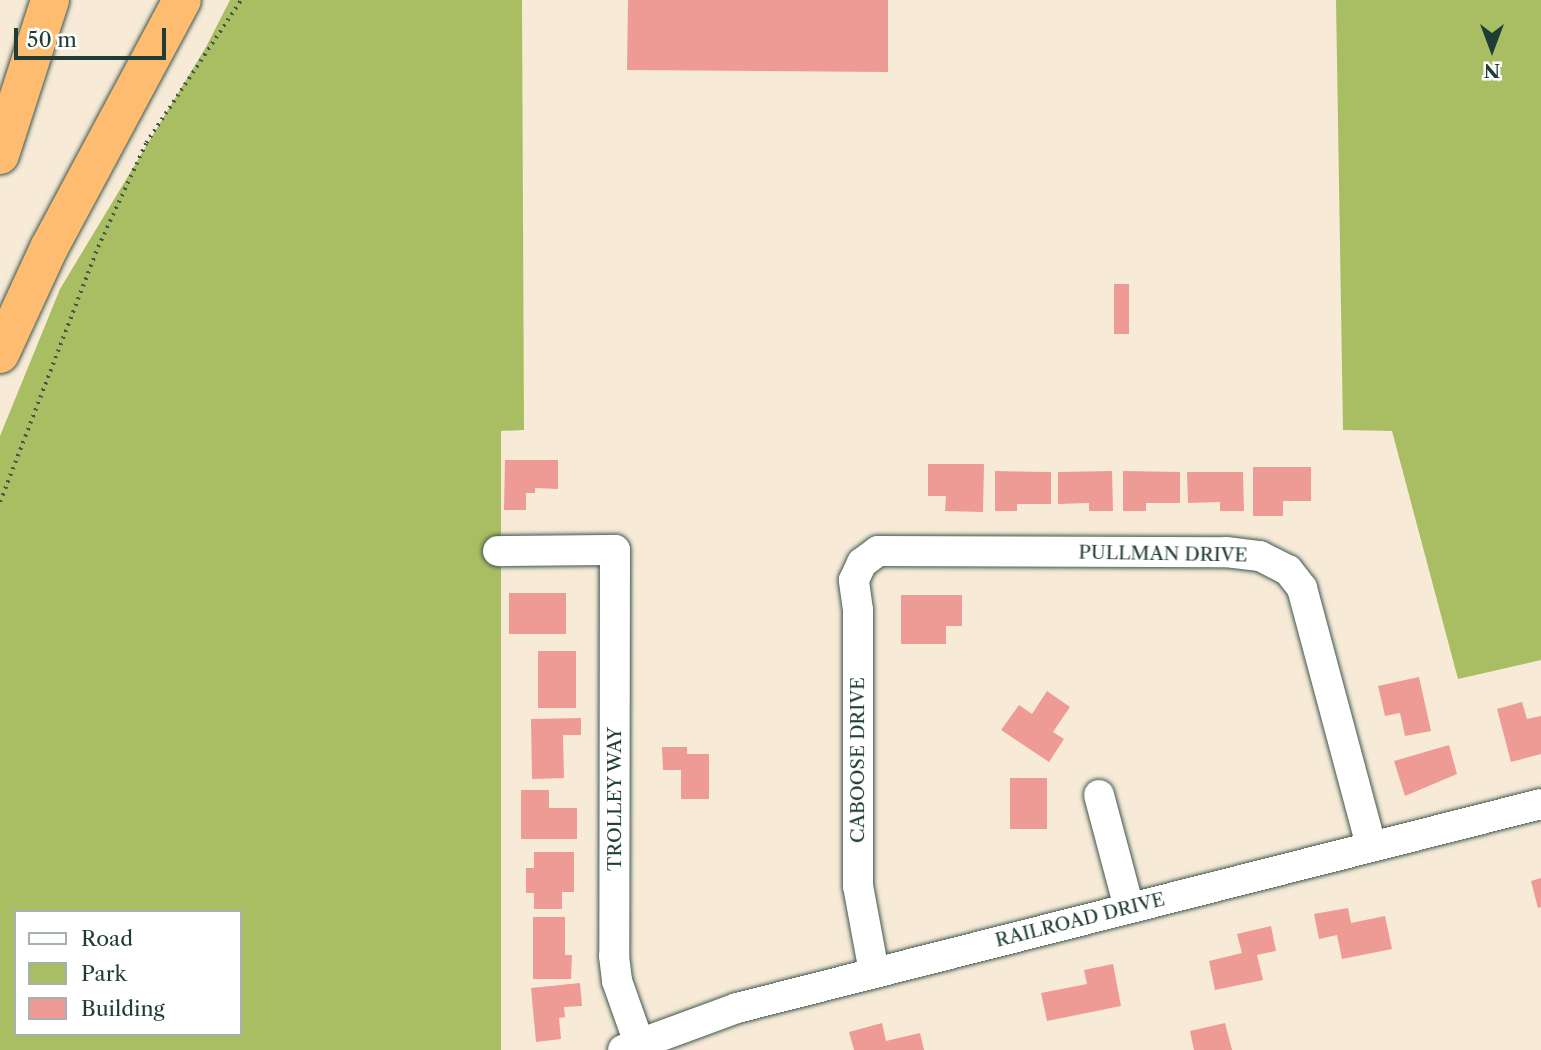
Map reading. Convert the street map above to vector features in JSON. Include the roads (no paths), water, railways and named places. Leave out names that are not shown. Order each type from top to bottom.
[{"type":"highway","points":[[0,155],[50,0]]},
{"type":"highway","points":[[0,354],[64,219],[175,15],[191,0]]},
{"type":"street","name":"TROLLEY WAY","points":[[498,551],[615,550],[614,956],[631,1047]]},
{"type":"street","name":"PULLMAN DRIVE","points":[[872,554],[1226,552],[1260,556],[1288,570],[1303,588],[1371,845]]},
{"type":"street","name":"CABOOSE DRIVE","points":[[872,554],[854,580],[854,594],[858,610],[858,886],[874,972]]},
{"type":"street","points":[[1099,795],[1129,908]]},
{"type":"street","name":"RAILROAD DRIVE","points":[[631,1047],[737,1008],[1541,804]]}]
